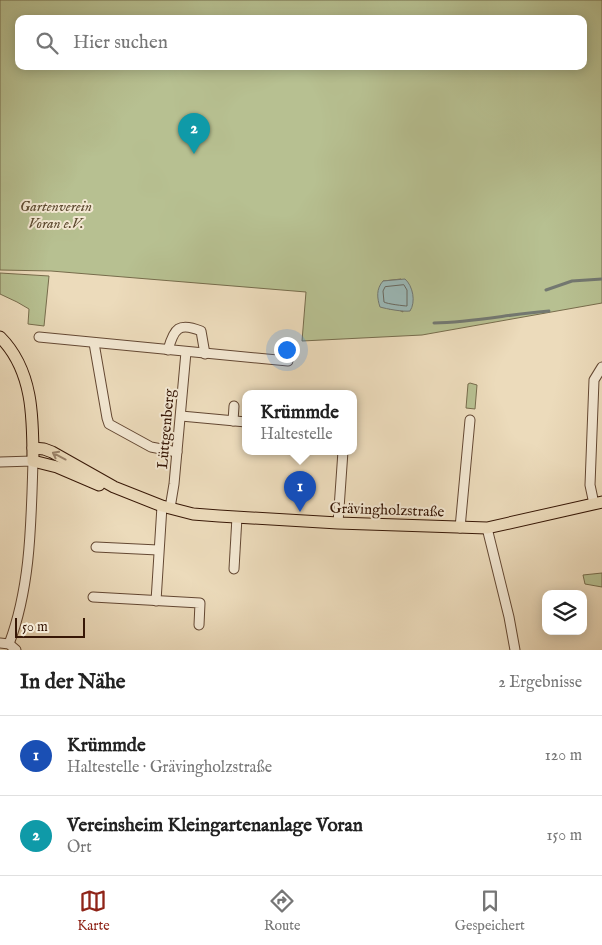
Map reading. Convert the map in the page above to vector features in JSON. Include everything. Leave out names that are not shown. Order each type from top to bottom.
[{"type":"main road","points":[[0,336],[18,361],[28,390],[32,410],[33,461]]},
{"type":"main road","name":"Grävingholzstraße","points":[[33,448],[52,452],[114,486],[166,507],[193,514],[338,523],[487,528],[598,503]]},
{"type":"main road","name":"Grävingholzstraße","points":[[33,461],[58,467],[99,485],[114,486]]},
{"type":"street","points":[[168,350],[172,336],[180,328],[189,326],[201,331],[205,354]]},
{"type":"street","points":[[39,337],[288,361]]},
{"type":"street","points":[[94,343],[106,418],[109,424],[151,447],[177,452]]},
{"type":"street","name":"Lüttgenberg","points":[[156,601],[158,550],[166,507],[173,501],[186,352]]},
{"type":"street","points":[[598,503],[590,485],[590,468],[594,380],[602,367]]},
{"type":"street","points":[[233,421],[234,406]]},
{"type":"street","points":[[181,416],[242,422]]},
{"type":"street","points":[[460,528],[470,420]]},
{"type":"street","points":[[338,523],[343,455]]},
{"type":"street","points":[[0,462],[33,461],[30,546],[20,603],[8,646]]},
{"type":"street","points":[[234,569],[237,517]]},
{"type":"street","points":[[487,528],[509,616],[515,650]]},
{"type":"street","points":[[96,547],[158,550]]},
{"type":"street","points":[[93,597],[200,604],[199,626]]},
{"type":"green space","name":"Gartenverein Voran e.V.","points":[[0,0],[602,0],[602,303],[422,335],[302,341],[306,292],[51,271],[0,270]],"holes":[[[401,279],[403,312],[397,309],[389,309],[383,281]]]},
{"type":"green space","points":[[0,273],[49,276],[44,326],[28,324],[29,309],[0,294]]},
{"type":"green space","points":[[468,384],[477,385],[475,409],[466,408]]},
{"type":"green space","points":[[602,573],[602,587],[585,584],[583,575]]},
{"type":"water","points":[[405,279],[413,294],[413,303],[410,311],[380,307],[378,294],[379,287],[383,281]]},
{"type":"waterway","points":[[546,290],[572,281],[602,279]]},
{"type":"waterway","points":[[434,323],[549,311]]},
{"type":"place","name":"Vereinsheim Kleingartenanlage Voran","points":[[194,154]]},
{"type":"place","name":"Krümmde","points":[[300,512]]}]
